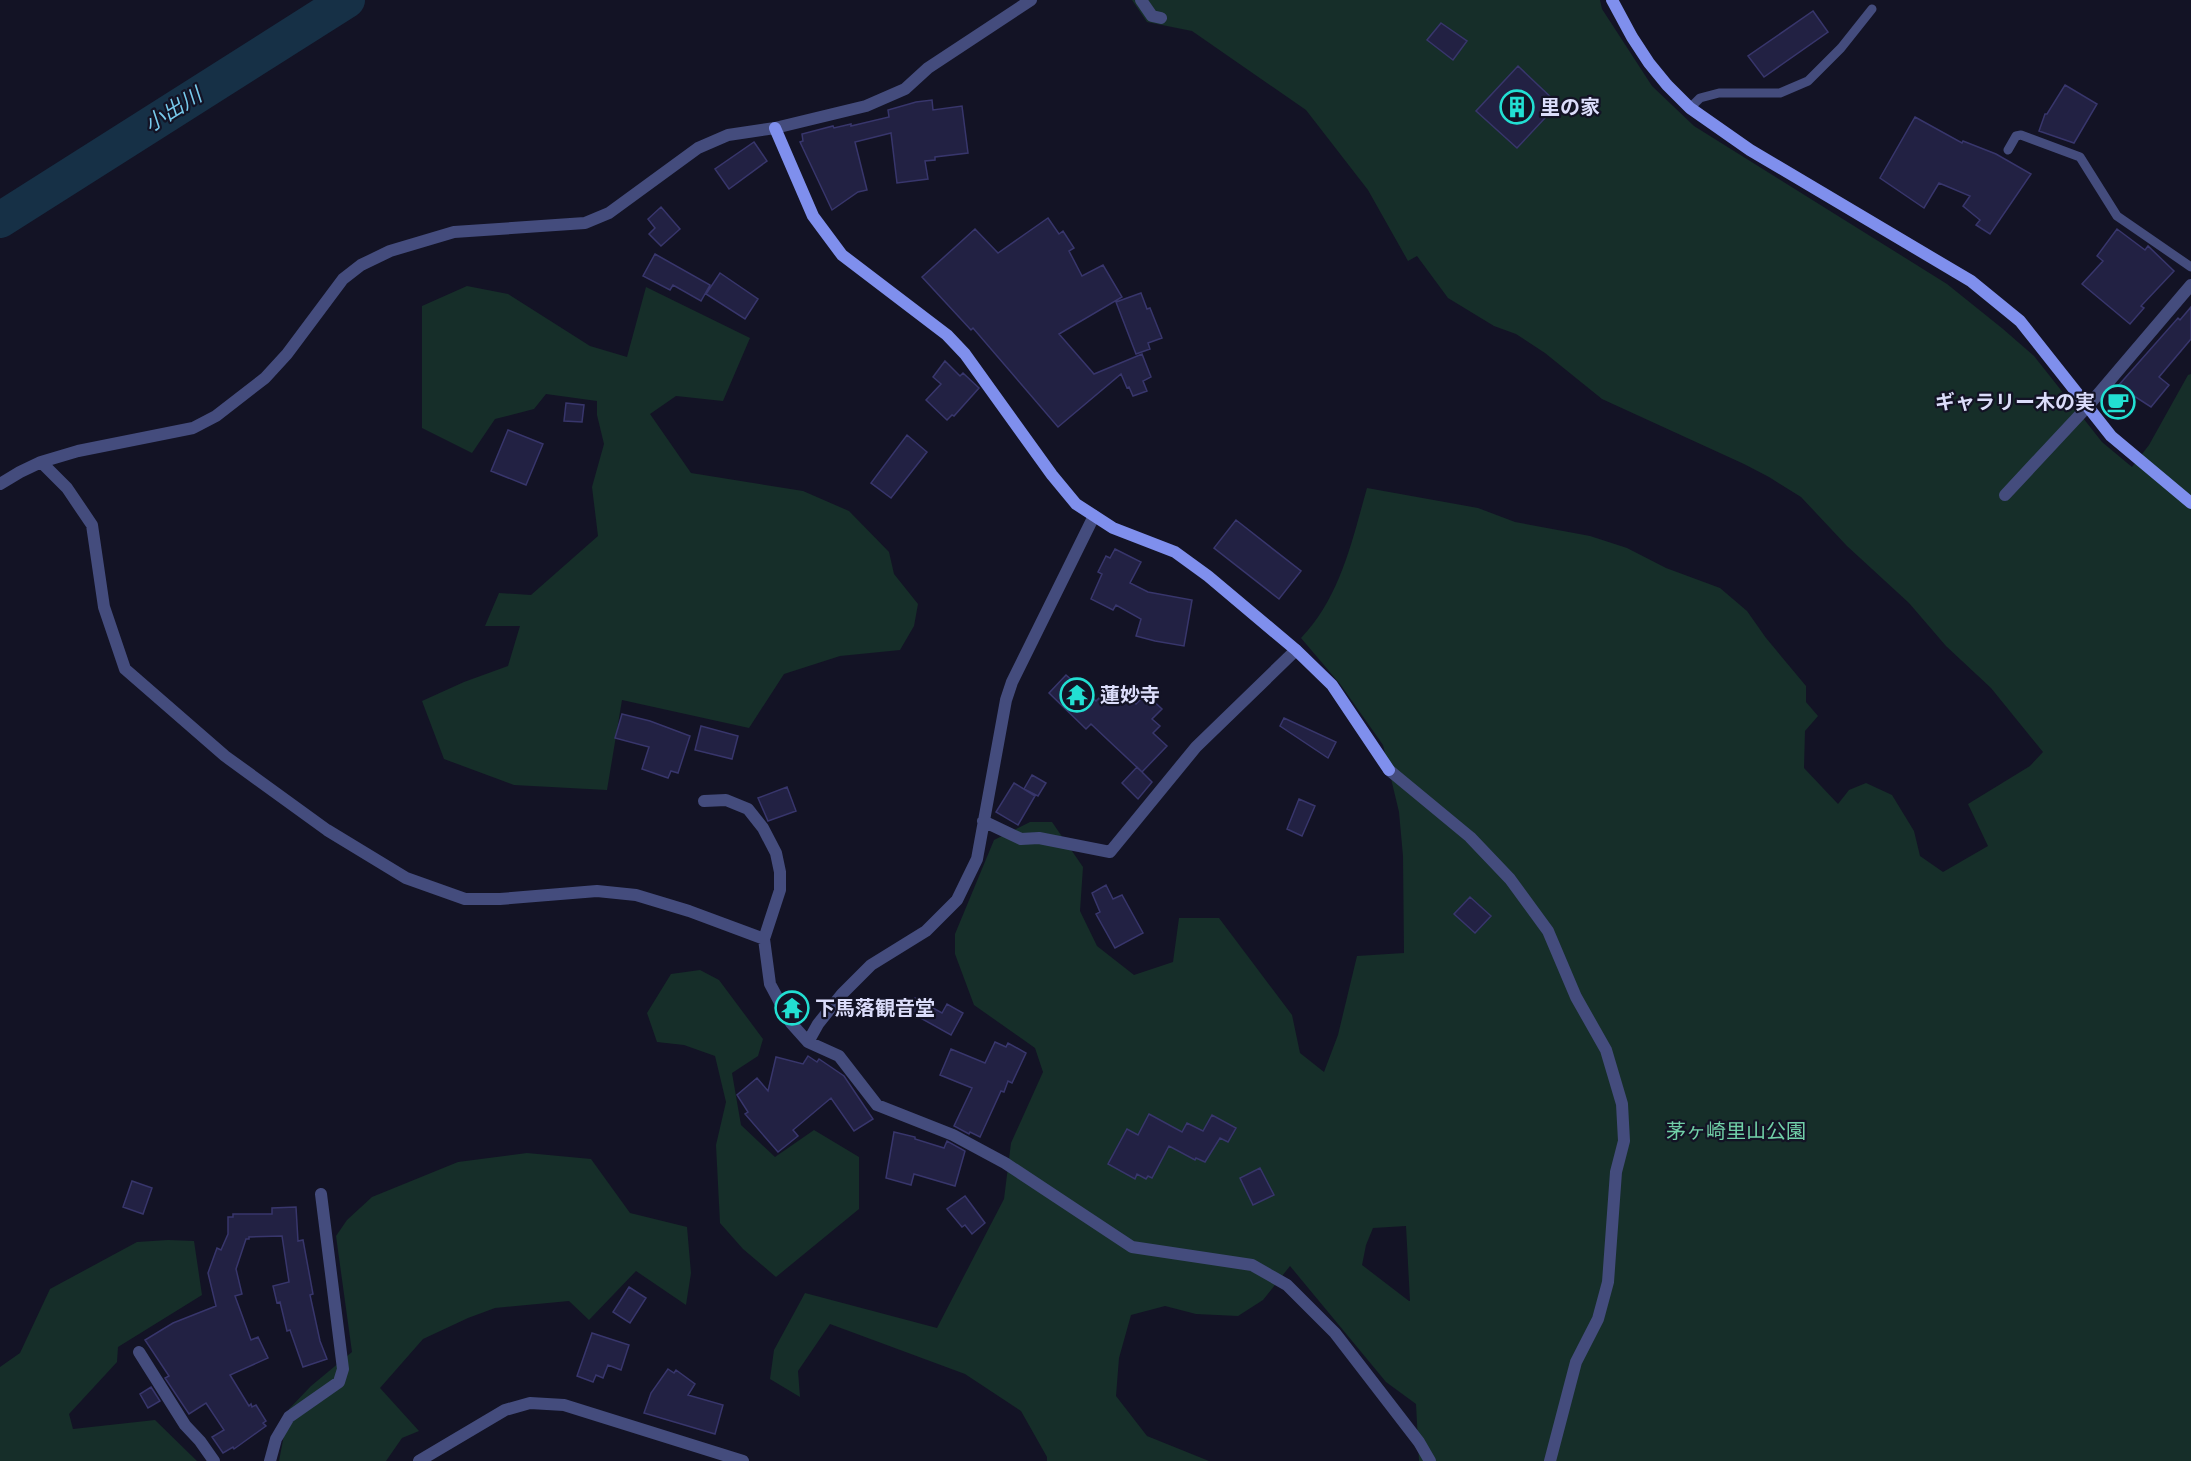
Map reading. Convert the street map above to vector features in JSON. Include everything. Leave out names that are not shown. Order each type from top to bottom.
[{"type":"street","points":[[0,484],[41,462],[78,451],[193,428],[216,417],[265,378],[287,354],[343,279],[361,265],[390,251],[454,232],[585,223],[609,213],[698,148],[728,135],[775,128],[866,106],[905,89],[927,68],[1031,0]]},
{"type":"street","points":[[1141,0],[1152,16],[1161,18]]},
{"type":"street","points":[[1612,0],[1632,38],[1649,63],[1666,85],[1690,108],[1750,150],[1971,281],[2020,321],[2111,436],[2191,503]]},
{"type":"street","points":[[775,128],[813,216],[842,255],[947,336],[965,354],[1052,475],[1076,504],[1113,528],[1175,552],[1208,576],[1296,650],[1332,685],[1389,770],[1470,837],[1510,879],[1548,931],[1576,997],[1606,1050],[1622,1104],[1624,1142],[1616,1172],[1608,1282],[1598,1318],[1576,1362],[1550,1461]]},
{"type":"street","points":[[2006,495],[2088,406],[2191,285]]},
{"type":"street","points":[[41,462],[67,488],[92,525],[104,607],[125,669],[225,756],[327,830],[406,878],[465,898],[500,898],[597,891],[636,895],[689,911],[764,939]]},
{"type":"street","points":[[808,1042],[818,1024],[842,994],[871,965],[926,931],[957,900],[977,858],[1006,700],[1012,682],[1094,516]]},
{"type":"street","points":[[983,821],[1021,839],[1039,838],[1110,852],[1196,747],[1296,650]]},
{"type":"street","points":[[704,801],[726,800],[748,809],[763,828],[776,853],[780,872],[780,890],[764,939],[770,984],[791,1023],[808,1042],[839,1056],[877,1105],[953,1135],[1005,1163],[1132,1247],[1252,1265],[1287,1286],[1335,1333],[1419,1442],[1430,1461]]},
{"type":"street","points":[[270,1461],[276,1439],[289,1417],[339,1382],[343,1369],[321,1194]]},
{"type":"street","points":[[139,1352],[185,1425],[214,1461]]},
{"type":"street","points":[[419,1461],[505,1410],[530,1404],[564,1406],[743,1461]]},
{"type":"lane","points":[[1690,108],[1700,98],[1719,93],[1780,93],[1808,81],[1841,48],[1872,9]]},
{"type":"lane","points":[[2008,150],[2016,136],[2020,135],[2080,157],[2117,216],[2191,267]]},
{"type":"green space","name":"茅ヶ崎里山公園","points":[[1132,0],[1600,0],[1602,9],[1652,86],[1694,126],[1947,284],[2034,356],[2102,442],[2132,467],[2149,445],[2188,375],[2191,374],[2191,1461],[1419,1461],[1416,1404],[1386,1382],[1290,1266],[1263,1300],[1238,1316],[1196,1314],[1165,1306],[1131,1315],[1119,1358],[1116,1396],[1147,1436],[1209,1461],[1047,1461],[1047,1457],[1021,1411],[965,1374],[830,1324],[798,1371],[800,1397],[770,1379],[774,1350],[805,1293],[937,1328],[1004,1199],[1011,1143],[1043,1072],[1035,1048],[974,1005],[955,954],[955,934],[994,840],[1030,822],[1052,822],[1083,867],[1080,911],[1097,946],[1134,975],[1173,962],[1179,918],[1219,918],[1292,1015],[1300,1053],[1324,1072],[1338,1035],[1357,956],[1404,953],[1403,856],[1399,812],[1383,745],[1340,684],[1301,638],[1326,605],[1335,587],[1350,548],[1367,488],[1478,508],[1515,522],[1590,536],[1627,548],[1666,568],[1720,588],[1747,611],[1806,686],[1806,702],[1818,716],[1805,731],[1804,768],[1838,804],[1849,790],[1866,783],[1892,795],[1914,831],[1920,856],[1943,872],[1988,846],[1968,804],[2030,766],[2043,752],[1991,688],[1946,646],[1909,603],[1847,546],[1801,497],[1744,464],[1602,399],[1545,353],[1516,334],[1494,326],[1448,298],[1417,256],[1408,261],[1368,190],[1306,110],[1192,31],[1147,22]],"holes":[[[1406,1226],[1410,1301],[1362,1265],[1366,1245],[1373,1228]]]},
{"type":"green space","points":[[467,286],[508,294],[590,346],[627,357],[646,287],[750,338],[723,401],[676,396],[650,414],[691,473],[803,491],[849,511],[889,552],[894,574],[918,604],[914,626],[900,650],[840,656],[784,674],[749,728],[622,700],[607,790],[514,785],[444,759],[422,701],[508,666],[520,626],[485,626],[499,593],[531,595],[598,536],[592,487],[604,444],[597,415],[597,401],[546,394],[534,409],[495,419],[472,453],[422,428],[422,306]]},
{"type":"green space","points":[[700,970],[719,980],[763,1039],[758,1056],[732,1073],[741,1125],[775,1157],[814,1130],[859,1157],[859,1209],[776,1277],[743,1249],[720,1223],[716,1145],[726,1102],[715,1056],[684,1045],[657,1042],[647,1013],[671,974]]},
{"type":"green space","points":[[527,1153],[591,1159],[630,1213],[687,1227],[691,1273],[686,1305],[636,1271],[589,1320],[569,1301],[495,1308],[468,1318],[423,1339],[380,1388],[419,1431],[402,1438],[386,1461],[279,1461],[289,1409],[311,1386],[352,1352],[336,1236],[347,1220],[372,1197],[458,1162]]},
{"type":"green space","points":[[194,1241],[202,1295],[118,1347],[117,1362],[69,1414],[73,1429],[155,1420],[197,1461],[0,1461],[0,1367],[20,1353],[50,1289],[137,1242]]},
{"type":"building","points":[[1813,11],[1828,32],[1764,77],[1748,56]]},
{"type":"building","points":[[1441,23],[1467,41],[1453,60],[1427,40]]},
{"type":"building","name":"里の家","points":[[1518,66],[1558,104],[1517,148],[1476,111]]},
{"type":"building","points":[[2065,85],[2097,104],[2074,143],[2039,131],[2045,114]]},
{"type":"building","points":[[932,100],[933,110],[962,106],[968,153],[935,157],[935,160],[925,161],[928,179],[897,183],[891,133],[855,142],[867,190],[858,192],[832,210],[800,142],[803,141],[802,134],[833,126],[834,128],[851,124],[851,126],[889,117],[888,110]]},
{"type":"building","points":[[1915,117],[1962,143],[1963,141],[1996,154],[2031,174],[1990,234],[1976,225],[1980,220],[1963,206],[1970,196],[1939,183],[1924,208],[1880,178]]},
{"type":"building","points":[[754,142],[767,161],[729,189],[715,169]]},
{"type":"building","points":[[661,207],[680,229],[661,246],[649,234],[655,228],[648,219]]},
{"type":"building","points":[[1048,218],[1059,234],[1063,231],[1074,248],[1069,251],[1082,276],[1103,265],[1122,297],[1059,334],[1094,374],[1142,354],[1151,377],[1143,381],[1147,391],[1133,396],[1121,374],[1058,427],[973,328],[971,330],[922,277],[975,229],[998,253]]},
{"type":"building","points":[[2117,229],[2145,250],[2148,246],[2174,271],[2141,306],[2144,308],[2130,324],[2082,284],[2103,261],[2097,256]]},
{"type":"building","points":[[655,254],[710,285],[701,301],[673,285],[670,290],[643,276]]},
{"type":"building","points":[[720,273],[758,299],[745,319],[706,294]]},
{"type":"building","points":[[1141,293],[1147,309],[1150,308],[1162,338],[1148,343],[1150,349],[1136,354],[1116,302]]},
{"type":"building","points":[[2191,307],[2191,339],[2159,377],[2169,385],[2151,407],[2131,394],[2121,405],[2110,395],[2178,318],[2180,320]]},
{"type":"building","points":[[945,361],[960,376],[963,373],[979,388],[954,416],[952,415],[947,420],[926,400],[941,384],[933,377]]},
{"type":"building","points":[[566,403],[584,405],[582,422],[564,421]]},
{"type":"building","points":[[508,430],[543,444],[526,485],[491,471]]},
{"type":"building","points":[[907,435],[927,452],[891,498],[871,483]]},
{"type":"building","points":[[1236,520],[1301,571],[1279,599],[1214,548]]},
{"type":"building","points":[[1115,549],[1141,562],[1130,583],[1148,592],[1192,600],[1184,646],[1136,636],[1141,619],[1116,605],[1113,610],[1091,599],[1102,574],[1098,572],[1106,556],[1110,558]]},
{"type":"building","points":[[1066,675],[1096,701],[1110,687],[1124,701],[1128,697],[1136,704],[1146,694],[1162,709],[1152,719],[1160,726],[1153,733],[1167,746],[1142,772],[1091,724],[1086,729],[1049,693]]},
{"type":"building","points":[[622,714],[650,721],[690,736],[678,773],[671,771],[668,778],[642,769],[649,747],[615,738]]},
{"type":"building","points":[[1284,718],[1336,742],[1328,758],[1280,726]]},
{"type":"building","points":[[701,726],[738,736],[732,759],[695,750]]},
{"type":"building","points":[[1137,767],[1152,782],[1138,799],[1122,783]]},
{"type":"building","points":[[1032,775],[1046,783],[1038,796],[1024,789]]},
{"type":"building","points":[[1014,783],[1035,796],[1018,825],[996,812]]},
{"type":"building","points":[[787,787],[796,811],[768,821],[758,798]]},
{"type":"building","points":[[1299,799],[1315,806],[1302,836],[1287,829]]},
{"type":"building","points":[[1106,885],[1113,899],[1122,895],[1143,933],[1115,948],[1096,914],[1100,912],[1092,893]]},
{"type":"building","points":[[1470,897],[1491,916],[1475,933],[1454,914]]},
{"type":"building","points":[[915,998],[942,1013],[947,1004],[963,1013],[951,1035],[908,1011]]},
{"type":"building","points":[[995,1042],[1006,1047],[1008,1043],[1026,1053],[1012,1083],[1008,1081],[1004,1092],[1001,1091],[980,1137],[954,1126],[972,1088],[940,1075],[951,1049],[985,1063]]},
{"type":"building","points":[[808,1056],[817,1062],[819,1059],[844,1076],[873,1119],[854,1131],[831,1098],[793,1130],[798,1136],[778,1152],[745,1114],[748,1112],[737,1095],[757,1078],[768,1091],[776,1057],[803,1064]]},
{"type":"building","points":[[1149,1114],[1182,1132],[1187,1123],[1203,1131],[1212,1115],[1236,1128],[1228,1142],[1220,1138],[1205,1162],[1196,1158],[1195,1160],[1169,1146],[1152,1178],[1148,1176],[1146,1179],[1137,1174],[1135,1179],[1108,1164],[1127,1129],[1138,1135]]},
{"type":"building","points":[[894,1132],[944,1148],[947,1141],[965,1151],[955,1186],[914,1174],[911,1185],[886,1178]]},
{"type":"building","points":[[1260,1168],[1274,1195],[1253,1205],[1240,1178]]},
{"type":"building","points":[[132,1181],[152,1188],[143,1214],[123,1207]]},
{"type":"building","points":[[965,1196],[985,1223],[972,1234],[965,1225],[962,1227],[947,1209]]},
{"type":"building","points":[[296,1207],[298,1241],[303,1240],[313,1294],[310,1295],[320,1341],[327,1359],[303,1367],[290,1330],[287,1331],[280,1302],[277,1303],[273,1286],[289,1282],[282,1236],[249,1237],[246,1239],[236,1269],[242,1294],[235,1296],[251,1340],[258,1337],[268,1358],[230,1375],[249,1406],[256,1405],[266,1421],[263,1423],[266,1426],[234,1449],[233,1447],[223,1453],[212,1437],[224,1430],[206,1403],[189,1414],[165,1378],[169,1376],[145,1340],[173,1323],[216,1306],[208,1273],[217,1248],[221,1250],[228,1234],[228,1217],[233,1217],[233,1214],[272,1214],[272,1208]]},
{"type":"building","points":[[629,1287],[646,1298],[630,1323],[613,1312]]},
{"type":"building","points":[[592,1333],[629,1345],[621,1370],[608,1365],[603,1378],[596,1375],[593,1382],[577,1376]]},
{"type":"building","points":[[668,1369],[674,1373],[676,1370],[695,1384],[688,1395],[723,1405],[715,1434],[644,1413],[651,1393]]},
{"type":"building","points":[[151,1387],[160,1401],[148,1408],[140,1394]]},
{"type":"waterway","name":"小出川","points":[[0,220],[347,0]]},
{"type":"place","name":"里の家","points":[[1517,107]]},
{"type":"place","name":"ギャラリー木の実","points":[[2118,402]]},
{"type":"place","name":"蓮妙寺","points":[[1077,695]]},
{"type":"place","name":"下馬落観音堂","points":[[792,1008]]}]
